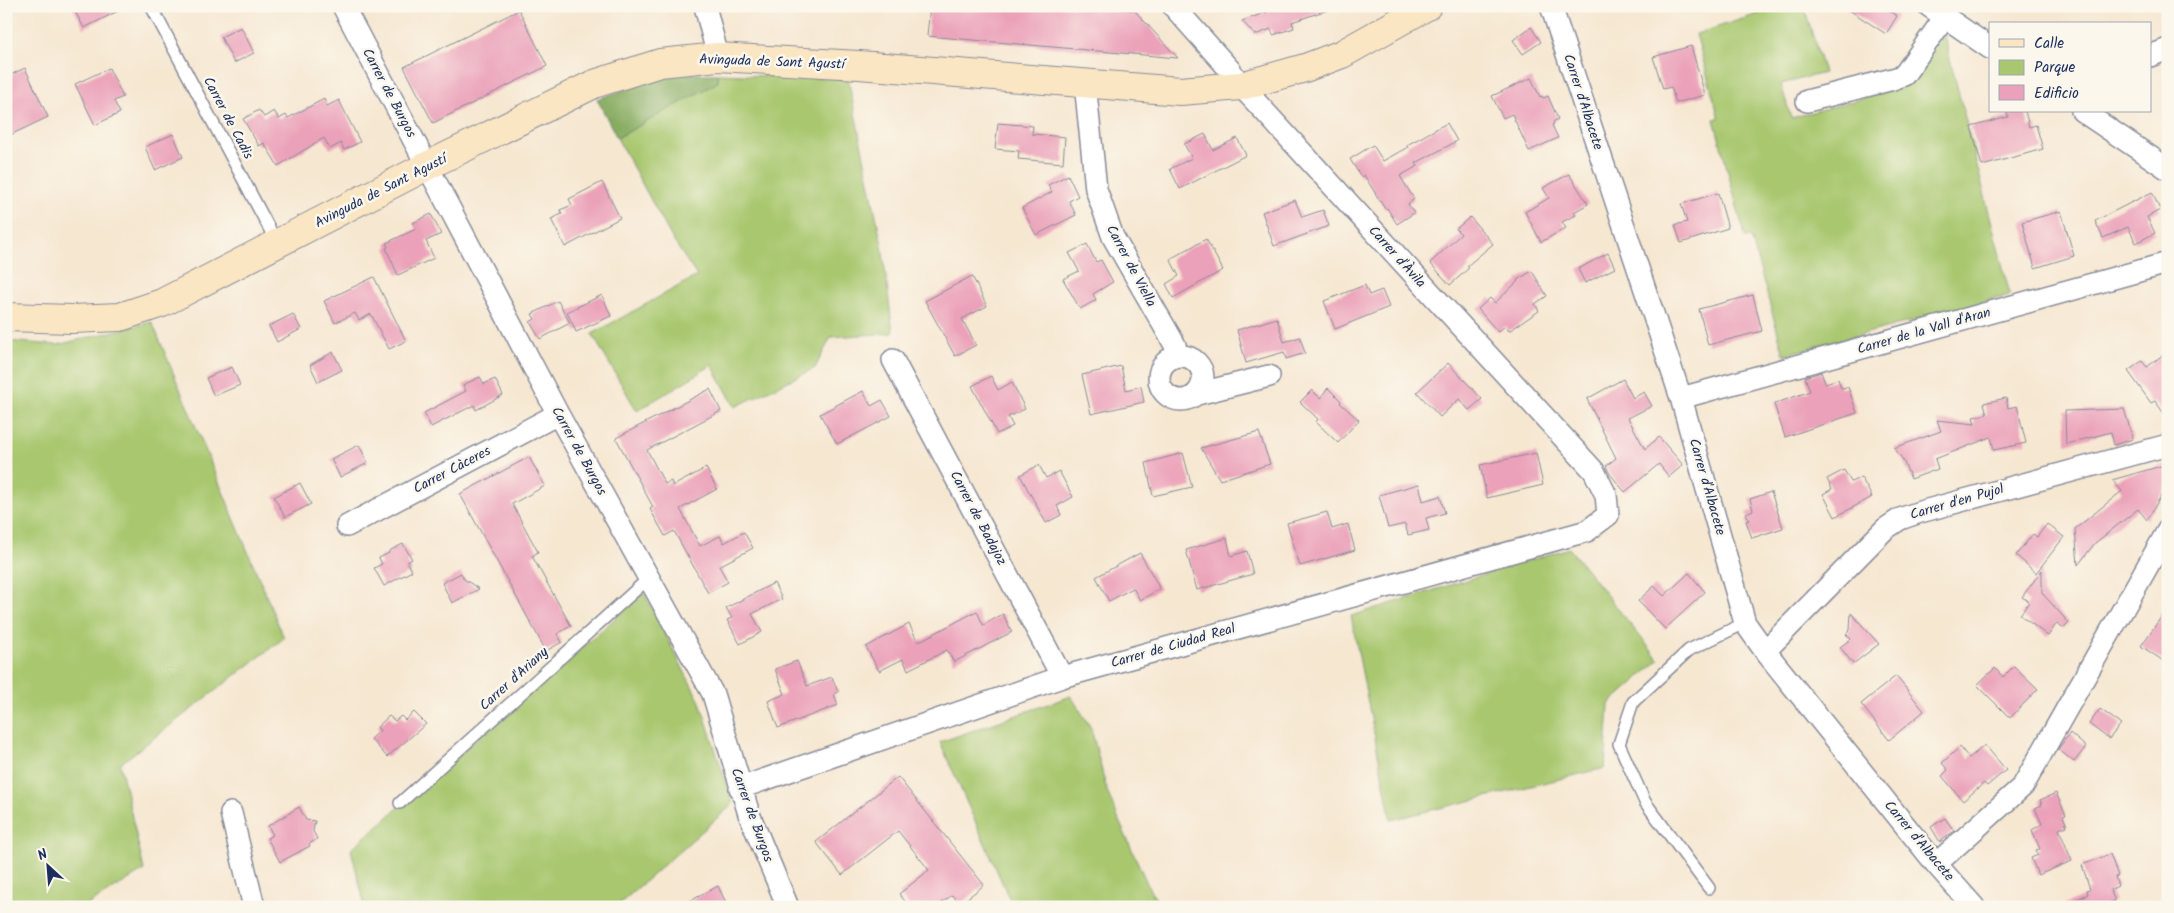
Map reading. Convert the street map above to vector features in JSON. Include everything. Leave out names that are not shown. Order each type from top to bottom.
[{"type":"street","name":"Carrer de Burgos","points":[[343,6],[558,414],[713,694],[740,788],[788,907]]},
{"type":"street","points":[[705,6],[718,57]]},
{"type":"street","name":"Carrer d'Àvila","points":[[1172,6],[1230,70],[1241,86],[1594,471],[1606,495],[1608,515]]},
{"type":"street","name":"Avinguda de Sant Agustí","points":[[6,317],[72,319],[120,316],[162,303],[428,166],[594,84],[660,63],[718,57],[859,65],[1180,91],[1241,86],[1305,68],[1342,54],[1427,6]]},
{"type":"street","name":"Carrer d'Albacete","points":[[1551,6],[1681,398],[1746,623],[1765,651],[1936,864],[1974,907]]},
{"type":"street","points":[[1807,101],[1904,75],[1937,12],[1989,47]]},
{"type":"street","points":[[2152,55],[2168,49]]},
{"type":"street","name":"Carrer de Viella","points":[[1084,83],[1096,189],[1112,237],[1175,345],[1177,355]]},
{"type":"street","points":[[2083,112],[2168,169]]},
{"type":"street","name":"Carrer de la Vall d'Aran","points":[[1681,398],[2168,263]]},
{"type":"street","points":[[1197,394],[1204,381],[1202,367],[1191,357],[1177,355],[1164,363],[1160,369],[1160,384],[1163,391],[1176,400],[1183,400],[1197,394],[1269,376]]},
{"type":"street","name":"Carrer de Badajoz","points":[[893,360],[1062,677]]},
{"type":"street","name":"Carrer Càceres","points":[[347,526],[558,414]]},
{"type":"street","name":"Carrer d'en Pujol","points":[[1765,651],[1885,529],[1900,519],[2168,445]]},
{"type":"street","name":"Carrer de Ciudad Real","points":[[740,788],[1062,677],[1587,531],[1608,515]]},
{"type":"street","points":[[1936,864],[2023,786],[2168,530]]},
{"type":"street","points":[[231,813],[254,907]]},
{"type":"lane","name":"Carrer de Cadis","points":[[151,6],[277,244]]},
{"type":"lane","name":"Carrer d'Ariany","points":[[400,803],[649,578]]},
{"type":"lane","points":[[1709,888],[1645,802],[1619,744],[1633,702],[1689,650],[1746,623]]},
{"type":"green space","points":[[1783,6],[1804,6],[1824,73],[1781,84],[1791,118],[1896,89],[1911,82],[1944,35],[2010,295],[1784,355],[1751,237],[1745,237],[1714,119],[1719,118],[1696,34]]},
{"type":"green space","points":[[671,74],[717,74],[718,82],[617,138],[597,99]]},
{"type":"green space","points":[[717,74],[848,79],[882,245],[893,333],[831,337],[815,368],[735,407],[712,365],[637,411],[592,334],[697,276],[673,240],[617,138],[718,82]]},
{"type":"green space","points":[[152,322],[284,638],[120,764],[144,870],[84,907],[6,907],[6,341],[57,345]]},
{"type":"green space","points":[[1569,548],[1659,660],[1609,704],[1605,768],[1391,820],[1351,616]]},
{"type":"green space","points":[[644,593],[700,702],[733,804],[616,907],[365,907],[351,849]]},
{"type":"green space","points":[[1071,696],[1091,728],[1107,791],[1151,892],[1162,907],[1013,907],[940,742]]},
{"type":"building","points":[[72,6],[128,6],[84,28]]},
{"type":"building","points":[[930,6],[1062,6],[1088,9],[1088,6],[1134,10],[1178,58],[927,36]]},
{"type":"building","points":[[1268,6],[1330,6],[1330,9],[1292,22],[1294,28],[1273,35],[1271,29],[1255,35],[1242,21],[1270,11]]},
{"type":"building","points":[[1843,6],[1882,6],[1897,16],[1886,34]]},
{"type":"building","points":[[519,10],[547,66],[433,123],[404,67]]},
{"type":"building","points":[[241,27],[254,53],[234,63],[221,37]]},
{"type":"building","points":[[1531,27],[1541,42],[1523,54],[1513,40]]},
{"type":"building","points":[[1691,46],[1705,95],[1676,103],[1671,87],[1663,89],[1653,57]]},
{"type":"building","points":[[25,68],[48,117],[6,137],[6,77]]},
{"type":"building","points":[[109,68],[123,97],[114,101],[120,113],[95,125],[75,84]]},
{"type":"building","points":[[1531,78],[1540,97],[1548,96],[1558,119],[1552,125],[1558,138],[1529,151],[1512,114],[1503,118],[1492,96]]},
{"type":"building","points":[[324,99],[327,106],[339,100],[360,142],[344,150],[341,143],[330,149],[324,138],[278,166],[264,143],[259,146],[243,119],[259,110],[264,117],[274,111],[279,119],[286,115],[288,118]]},
{"type":"building","points":[[2007,112],[2025,112],[2029,127],[2036,125],[2043,149],[1982,166],[1971,127],[2008,117]]},
{"type":"building","points":[[998,123],[1033,126],[1032,134],[1065,137],[1063,163],[1018,159],[1019,151],[995,149]]},
{"type":"building","points":[[1447,123],[1457,141],[1416,163],[1418,166],[1400,176],[1414,199],[1408,204],[1414,213],[1397,224],[1387,208],[1385,209],[1364,175],[1361,177],[1350,159],[1373,145],[1383,161],[1408,147],[1407,145]]},
{"type":"building","points":[[173,134],[183,157],[155,170],[145,147]]},
{"type":"building","points":[[1205,134],[1213,150],[1237,138],[1246,155],[1180,189],[1170,169],[1192,158],[1184,144]]},
{"type":"building","points":[[1569,174],[1588,204],[1574,212],[1576,215],[1562,222],[1566,228],[1541,242],[1525,212],[1549,198],[1543,188]]},
{"type":"building","points":[[1068,175],[1078,196],[1069,201],[1076,215],[1036,235],[1022,208],[1052,192],[1048,185]]},
{"type":"building","points":[[602,182],[620,218],[565,247],[551,219],[562,214],[560,210],[572,205],[569,199]]},
{"type":"building","points":[[2152,192],[2160,210],[2147,217],[2155,233],[2136,243],[2128,227],[2103,238],[2095,221]]},
{"type":"building","points":[[1718,193],[1728,228],[1681,243],[1675,225],[1687,222],[1681,204]]},
{"type":"building","points":[[1295,200],[1302,217],[1323,210],[1329,226],[1274,246],[1262,212]]},
{"type":"building","points":[[2061,211],[2074,256],[2035,268],[2022,222]]},
{"type":"building","points":[[431,214],[441,234],[426,241],[434,258],[398,275],[386,248],[388,247],[386,243],[416,229],[413,223]]},
{"type":"building","points":[[1470,217],[1493,244],[1467,266],[1469,268],[1450,285],[1430,263],[1461,234],[1456,229]]},
{"type":"building","points":[[1206,239],[1223,270],[1173,298],[1166,284],[1179,276],[1170,259]]},
{"type":"building","points":[[1087,244],[1096,262],[1101,260],[1113,282],[1093,294],[1096,300],[1080,309],[1063,279],[1079,271],[1069,253]]},
{"type":"building","points":[[1608,253],[1615,268],[1585,283],[1578,269]]},
{"type":"building","points":[[1532,271],[1547,296],[1535,304],[1539,311],[1509,331],[1505,326],[1498,332],[1478,309],[1490,298],[1495,303],[1517,280]]},
{"type":"building","points":[[972,276],[987,306],[962,319],[976,345],[955,356],[925,301]]},
{"type":"building","points":[[374,277],[406,341],[389,349],[371,314],[359,320],[355,313],[335,323],[324,301]]},
{"type":"building","points":[[1365,285],[1369,295],[1382,290],[1389,307],[1335,329],[1324,301]]},
{"type":"building","points":[[602,295],[611,316],[576,332],[567,312]]},
{"type":"building","points":[[1753,295],[1762,331],[1708,345],[1699,309]]},
{"type":"building","points":[[558,301],[570,323],[540,339],[530,322],[535,319],[532,314]]},
{"type":"building","points":[[293,314],[301,329],[277,342],[269,326]]},
{"type":"building","points":[[1277,318],[1284,342],[1300,337],[1305,353],[1286,359],[1284,352],[1246,363],[1237,330]]},
{"type":"building","points":[[2168,351],[2168,419],[2155,401],[2151,403],[2128,371],[2142,361],[2147,367]]},
{"type":"building","points":[[333,352],[342,370],[318,382],[310,365]]},
{"type":"building","points":[[1448,363],[1482,399],[1469,410],[1459,399],[1440,417],[1417,392]]},
{"type":"building","points":[[1121,366],[1126,390],[1141,386],[1144,402],[1091,414],[1082,375]]},
{"type":"building","points":[[232,367],[240,385],[214,396],[206,378]]},
{"type":"building","points":[[1821,372],[1825,383],[1838,379],[1841,388],[1848,387],[1857,413],[1785,437],[1774,404],[1810,391],[1805,377]]},
{"type":"building","points":[[991,376],[998,390],[1012,382],[1025,409],[1008,417],[1013,426],[997,434],[972,386]]},
{"type":"building","points":[[480,377],[484,384],[495,379],[503,395],[476,410],[474,405],[431,427],[424,413],[466,391],[463,385]]},
{"type":"building","points":[[1623,379],[1633,398],[1644,392],[1652,406],[1628,418],[1645,449],[1659,437],[1683,465],[1669,477],[1659,464],[1625,492],[1606,466],[1616,458],[1587,399]]},
{"type":"building","points":[[1328,388],[1341,401],[1340,403],[1359,420],[1338,443],[1316,422],[1318,419],[1300,402],[1312,390],[1320,398]]},
{"type":"building","points":[[710,389],[721,411],[647,450],[665,484],[671,481],[673,486],[706,468],[717,489],[680,509],[700,546],[720,536],[724,543],[744,532],[753,548],[719,566],[728,582],[708,593],[674,531],[665,536],[650,509],[653,507],[616,438]]},
{"type":"building","points":[[863,391],[871,406],[882,400],[891,416],[837,444],[820,414]]},
{"type":"building","points":[[2006,398],[2008,408],[2017,406],[2026,443],[1994,450],[1991,437],[1935,459],[1938,469],[1911,479],[1903,460],[1894,448],[1941,431],[1937,420],[1975,424],[1973,417],[1987,414],[1984,403]]},
{"type":"building","points":[[2124,409],[2133,439],[2114,445],[2111,432],[2066,444],[2065,411]]},
{"type":"building","points":[[1259,432],[1270,464],[1220,480],[1201,448]]},
{"type":"building","points":[[359,445],[368,463],[340,477],[331,459]]},
{"type":"building","points":[[1183,453],[1192,487],[1153,496],[1146,463]]},
{"type":"building","points":[[1536,453],[1543,485],[1487,498],[1480,465]]},
{"type":"building","points":[[529,457],[545,486],[512,504],[538,552],[532,556],[571,626],[557,634],[562,642],[546,651],[460,494]]},
{"type":"building","points":[[2168,464],[2168,484],[2147,520],[2138,509],[2095,543],[2078,565],[2075,529],[2122,491],[2112,480]]},
{"type":"building","points":[[1039,465],[1046,478],[1059,471],[1073,497],[1057,506],[1061,515],[1046,523],[1020,475]]},
{"type":"building","points":[[1844,470],[1851,482],[1861,477],[1872,497],[1835,517],[1823,494],[1832,489],[1827,479]]},
{"type":"building","points":[[300,483],[311,504],[285,517],[274,497]]},
{"type":"building","points":[[1419,484],[1423,501],[1440,496],[1445,513],[1426,518],[1429,530],[1408,535],[1405,524],[1388,528],[1379,495]]},
{"type":"building","points":[[1771,492],[1783,528],[1752,538],[1746,521],[1749,520],[1746,513],[1753,510],[1750,499]]},
{"type":"building","points":[[1327,512],[1332,529],[1348,524],[1355,550],[1300,566],[1287,523]]},
{"type":"building","points":[[2047,524],[2064,537],[2036,573],[2016,555],[2033,534],[2037,537]]},
{"type":"building","points":[[1227,538],[1231,556],[1247,551],[1253,574],[1197,590],[1186,550]]},
{"type":"building","points":[[403,544],[412,559],[407,562],[412,571],[384,586],[374,568],[382,564],[379,558]]},
{"type":"building","points":[[1140,553],[1160,589],[1140,600],[1133,588],[1109,601],[1096,577]]},
{"type":"building","points":[[2042,570],[2042,593],[2069,623],[2064,628],[2057,623],[2048,636],[2020,615],[2029,602],[2022,597]]},
{"type":"building","points":[[461,573],[464,579],[479,589],[452,603],[442,583]]},
{"type":"building","points":[[1689,573],[1705,592],[1665,629],[1638,601],[1654,586],[1664,596]]},
{"type":"building","points":[[774,583],[782,599],[752,614],[762,632],[740,644],[727,620],[732,618],[726,608]]},
{"type":"building","points":[[2168,607],[2168,664],[2141,646]]},
{"type":"building","points":[[977,611],[983,625],[1003,614],[1012,632],[954,662],[947,650],[908,670],[903,659],[879,671],[866,647],[909,624],[918,642]]},
{"type":"building","points":[[1851,613],[1879,644],[1853,664],[1840,647],[1851,639],[1846,634],[1850,630]]},
{"type":"building","points":[[797,661],[807,686],[832,677],[838,692],[834,694],[838,705],[778,728],[768,701],[785,694],[775,669]]},
{"type":"building","points":[[2014,666],[2038,689],[2010,718],[1977,685],[1995,668],[2003,677]]},
{"type":"building","points":[[1896,676],[1924,711],[1889,740],[1861,704]]},
{"type":"building","points":[[2100,709],[2121,724],[2109,739],[2089,724]]},
{"type":"building","points":[[414,712],[426,724],[387,757],[371,739],[380,731],[377,727],[389,716],[395,721],[401,716],[405,720]]},
{"type":"building","points":[[2070,733],[2086,747],[2074,762],[2058,749]]},
{"type":"building","points":[[1985,745],[2006,770],[1987,786],[1984,783],[1963,801],[1942,776],[1948,770],[1942,763],[1960,747],[1969,758]]},
{"type":"building","points":[[898,777],[984,885],[960,904],[952,895],[937,907],[910,907],[899,894],[929,870],[898,831],[842,875],[816,842]]},
{"type":"building","points":[[2056,793],[2066,815],[2063,816],[2067,826],[2059,829],[2072,861],[2038,875],[2031,858],[2038,855],[2036,850],[2040,849],[2032,830],[2042,824],[2035,808],[2042,805],[2040,800]]},
{"type":"building","points":[[299,807],[306,820],[315,821],[313,831],[317,839],[309,844],[310,846],[280,862],[267,838],[273,835],[268,826]]},
{"type":"building","points":[[1945,818],[1954,831],[1940,842],[1931,827]]},
{"type":"building","points":[[2110,854],[2118,876],[2115,877],[2118,886],[2110,890],[2115,901],[2111,902],[2113,907],[2060,907],[2088,894],[2087,890],[2090,889],[2082,865]]},
{"type":"building","points":[[718,886],[728,907],[679,907]]}]
